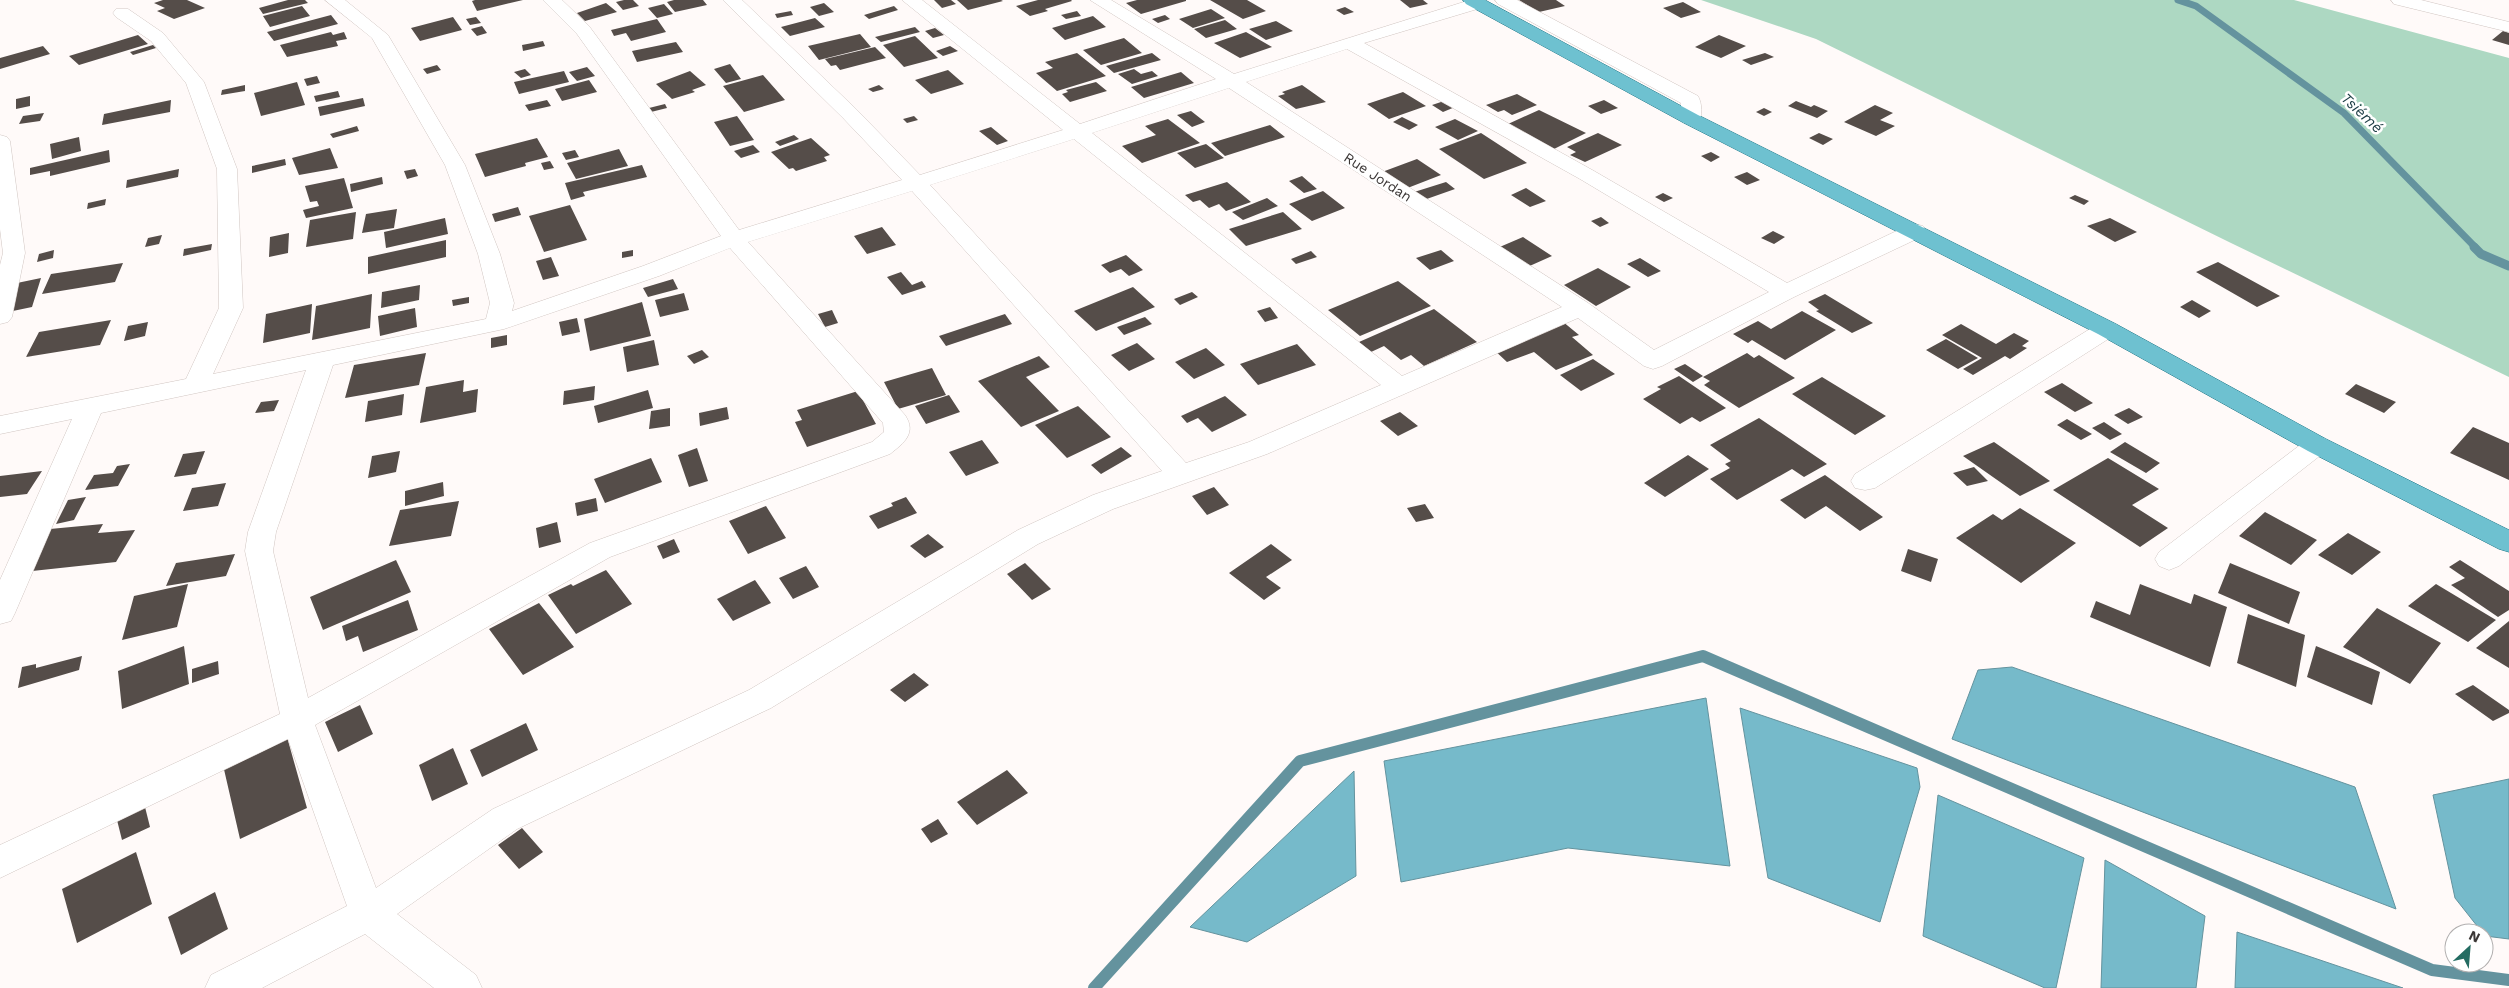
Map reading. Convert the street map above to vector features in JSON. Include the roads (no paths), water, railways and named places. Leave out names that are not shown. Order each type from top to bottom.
[{"type":"main road","points":[[1475,2],[1691,119],[2107,329],[2317,445],[2509,542]]},
{"type":"street","points":[[334,0],[379,35],[455,165],[489,254],[502,303],[496,324]]},
{"type":"street","points":[[0,862],[297,720],[600,550],[881,448],[897,435],[896,420],[734,240],[583,30],[552,0]]},
{"type":"street","points":[[732,0],[772,37],[916,183],[1181,475]]},
{"type":"street","points":[[911,0],[1080,132],[1276,291],[1400,387]]},
{"type":"street","name":"Rue Jordan","points":[[1099,0],[1232,81],[1580,308],[1653,361],[1786,292]]},
{"type":"street","points":[[1504,0],[1691,100],[1691,119]]},
{"type":"street","points":[[2400,0],[2509,27]]},
{"type":"street","points":[[0,425],[496,324],[641,275],[734,240],[1080,132],[1475,2]]},
{"type":"street","points":[[122,13],[158,37],[195,82],[227,169],[231,308],[195,386]]},
{"type":"street","points":[[1349,42],[1587,175],[1786,292],[1915,231]]},
{"type":"street","points":[[0,141],[14,253],[0,317]]},
{"type":"street","points":[[224,988],[368,914],[505,819],[760,699],[1028,537],[1103,502],[1258,448],[1580,308]]},
{"type":"street","points":[[1865,481],[2107,329]]},
{"type":"street","points":[[322,360],[262,532],[259,551],[297,720],[368,914],[463,988]]},
{"type":"street","points":[[0,613],[90,408]]},
{"type":"street","points":[[2169,559],[2317,445]]},
{"type":"water","points":[[2012,667],[2355,787],[2396,909],[1952,739],[1978,670]]},
{"type":"water","points":[[1706,698],[1730,866],[1568,848],[1401,882],[1384,761]]},
{"type":"water","points":[[1740,708],[1917,768],[1920,787],[1880,922],[1768,878]]},
{"type":"water","points":[[1354,771],[1356,876],[1247,942],[1190,927]]},
{"type":"water","points":[[2509,779],[2509,939],[2494,937],[2494,923],[2475,923],[2455,898],[2433,795]]},
{"type":"water","points":[[1938,795],[2084,858],[2056,988],[2045,988],[1923,936]]},
{"type":"water","points":[[2105,860],[2205,916],[2196,988],[2101,988]]},
{"type":"water","points":[[2237,932],[2403,988],[2235,988]]},
{"type":"waterway","name":"Tsiémé","points":[[2178,0],[2196,6],[2344,113],[2476,248]]},
{"type":"waterway","name":"Tsiémé","points":[[2474,247],[2481,254],[2509,266]]},
{"type":"waterway","points":[[1094,988],[1300,761],[1703,656],[2432,970],[2509,980]]}]
